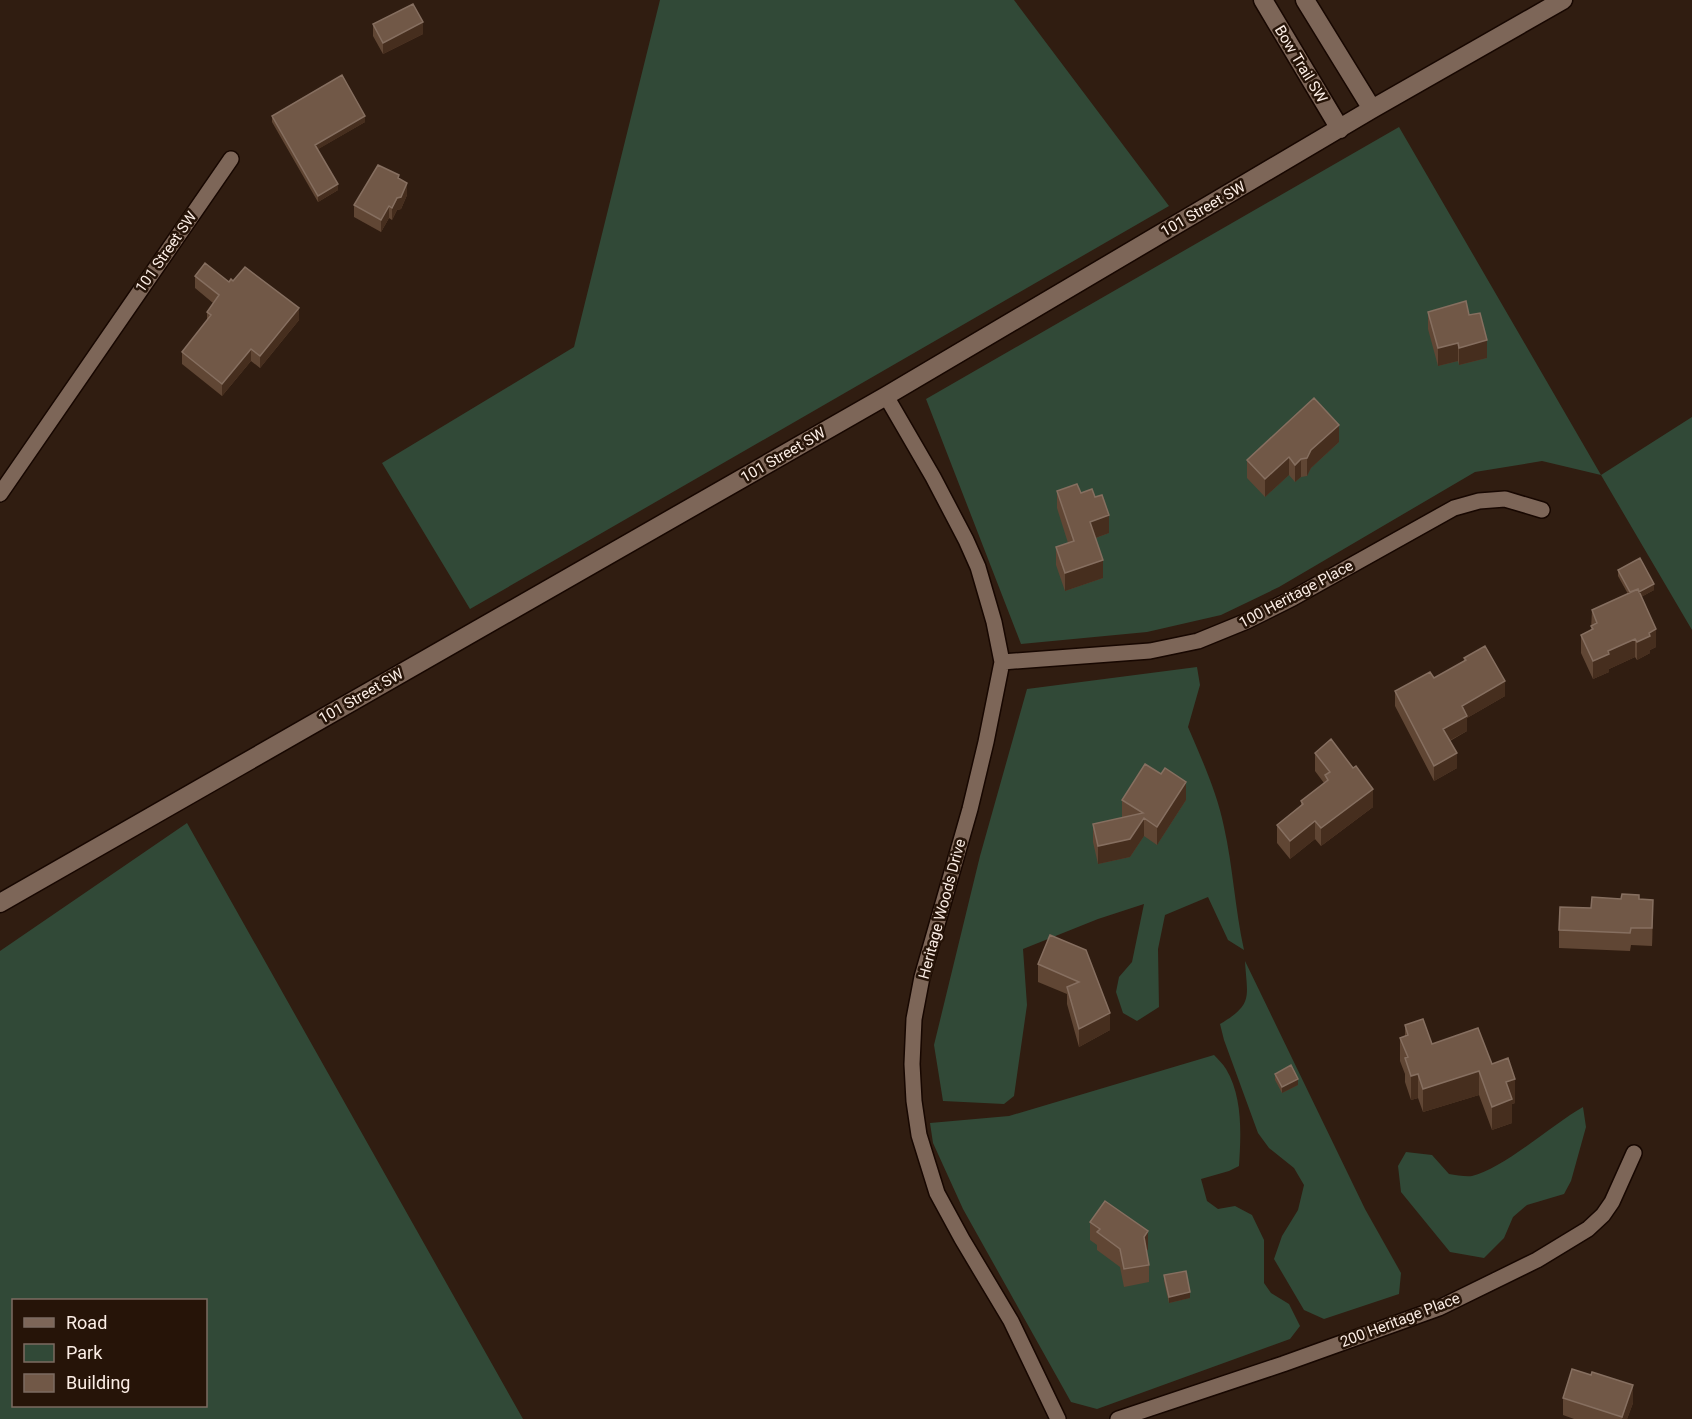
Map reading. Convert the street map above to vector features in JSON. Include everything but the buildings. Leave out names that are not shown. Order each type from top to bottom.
[{"type":"street","name":"Bow Trail SW","points":[[1263,0],[1340,129]]},
{"type":"street","points":[[1305,0],[1372,109]]},
{"type":"street","name":"101 Street SW","points":[[0,903],[886,396],[1372,109],[1563,0]]},
{"type":"street","name":"101 Street SW","points":[[0,494],[231,159]]},
{"type":"street","name":"Heritage Woods Drive","points":[[886,396],[933,477],[978,567],[992,612],[1002,662],[970,809],[920,988],[914,1019],[912,1064],[919,1134],[937,1193],[1011,1321],[1058,1419]]},
{"type":"street","name":"100 Heritage Place","points":[[1002,662],[1150,651],[1198,641],[1293,598],[1454,508],[1479,501],[1505,499],[1542,510]]},
{"type":"street","name":"200 Heritage Place","points":[[1118,1419],[1284,1364],[1439,1308],[1537,1260],[1588,1229],[1603,1215],[1612,1202],[1634,1153]]},
{"type":"green space","points":[[660,0],[1014,0],[1169,206],[470,609],[382,463],[574,347]]},
{"type":"green space","points":[[1399,127],[1601,475],[1542,461],[1475,472],[1279,587],[1221,615],[1147,632],[1021,644],[926,399]]},
{"type":"green space","points":[[1692,417],[1692,630],[1601,475]]},
{"type":"green space","points":[[1197,667],[1200,685],[1188,727],[1209,776],[1221,814],[1244,950],[1228,940],[1208,897],[1165,915],[1158,949],[1159,1007],[1137,1021],[1123,1013],[1116,992],[1119,977],[1132,962],[1144,904],[1098,919],[1023,949],[1027,1005],[1014,1096],[1004,1104],[943,1101],[934,1045],[980,856],[1027,689]]},
{"type":"green space","points":[[187,823],[523,1419],[0,1419],[0,951]]},
{"type":"green space","points":[[1245,961],[1365,1209],[1401,1273],[1399,1294],[1324,1319],[1304,1310],[1274,1259],[1282,1236],[1298,1210],[1304,1185],[1294,1168],[1269,1148],[1258,1133],[1224,1040],[1220,1024],[1239,1011],[1246,998]]},
{"type":"green space","points":[[1214,1055],[1222,1063],[1232,1080],[1240,1116],[1240,1154],[1239,1166],[1201,1179],[1207,1201],[1218,1209],[1235,1206],[1252,1215],[1264,1240],[1264,1283],[1271,1293],[1289,1304],[1300,1326],[1290,1339],[1097,1409],[1071,1402],[963,1209],[933,1143],[930,1123],[1009,1116]]},
{"type":"green space","points":[[1583,1107],[1586,1127],[1571,1181],[1564,1194],[1527,1205],[1513,1217],[1504,1238],[1484,1258],[1450,1252],[1401,1192],[1398,1166],[1406,1152],[1432,1155],[1449,1174],[1472,1176],[1513,1156]]}]
